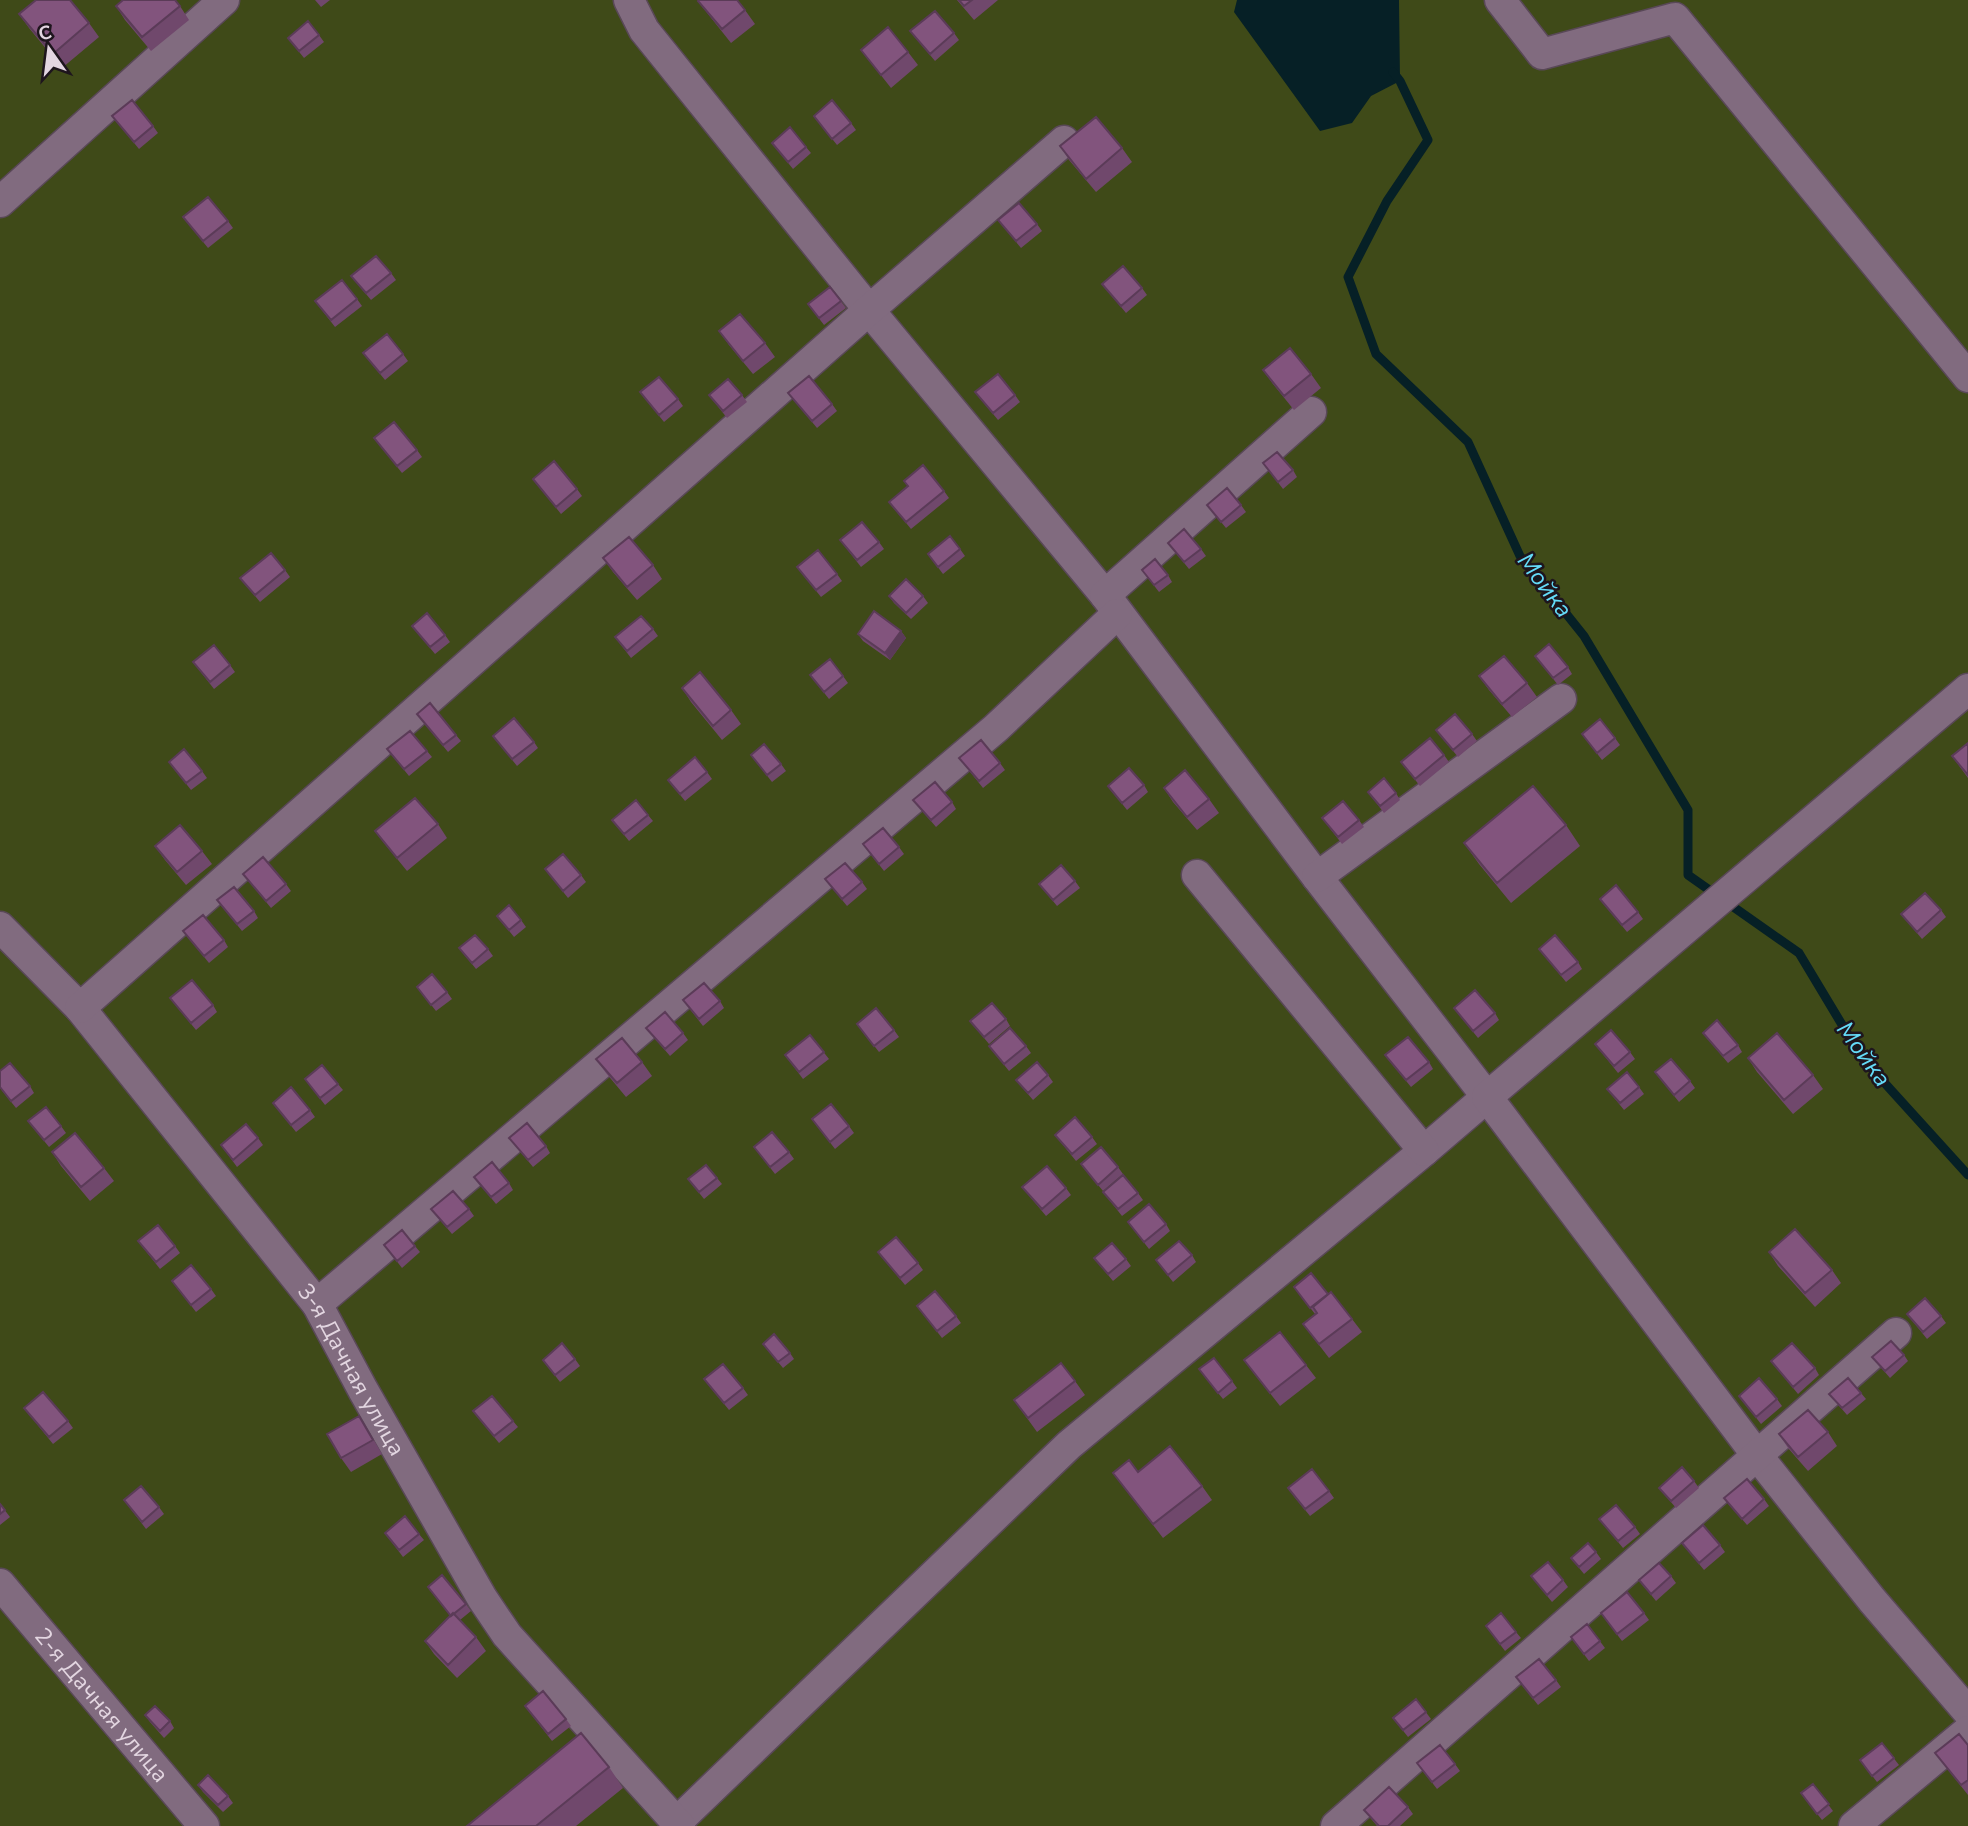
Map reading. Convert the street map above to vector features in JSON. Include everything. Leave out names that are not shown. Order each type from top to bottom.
[{"type":"street","points":[[0,202],[224,0]]},
{"type":"street","points":[[629,0],[644,30],[869,310],[1111,604],[1756,1454],[1872,1600],[1968,1713]]},
{"type":"street","points":[[1500,0],[1542,54],[1675,18],[1968,377]]},
{"type":"street","points":[[80,1008],[869,310],[1064,141]]},
{"type":"street","points":[[317,1304],[996,728],[1111,604],[1311,412]]},
{"type":"street","points":[[678,1824],[1069,1445],[1424,1152],[1968,689]]},
{"type":"street","points":[[1317,877],[1561,699]]},
{"type":"street","points":[[1197,875],[1424,1152]]},
{"type":"street","name":"3-я Дачная улица","points":[[0,927],[80,1008],[317,1304],[475,1587],[507,1635],[678,1824]]},
{"type":"street","points":[[1336,1826],[1896,1333]]},
{"type":"street","name":"2-я Дачная улица","points":[[0,1584],[204,1826]]},
{"type":"street","points":[[1854,1826],[1968,1731]]},
{"type":"green space","points":[[0,0],[1968,0],[1968,1826],[0,1826]]},
{"type":"shaded area","points":[[1237,0],[1399,0],[1400,81],[1371,96],[1352,123],[1320,131],[1234,12]]},
{"type":"building","points":[[36,0],[70,0],[89,23],[53,54],[19,14]]},
{"type":"building","points":[[123,0],[175,0],[180,6],[142,37],[116,6]]},
{"type":"building","points":[[699,0],[737,0],[745,10],[722,29]]},
{"type":"building","points":[[959,0],[972,0],[964,6]]},
{"type":"building","points":[[935,11],[954,33],[930,54],[910,31]]},
{"type":"building","points":[[308,21],[319,35],[299,51],[288,38]]},
{"type":"building","points":[[888,27],[908,52],[881,75],[861,50]]},
{"type":"building","points":[[132,100],[153,126],[134,142],[112,116]]},
{"type":"building","points":[[832,100],[851,123],[832,139],[814,116]]},
{"type":"building","points":[[1096,117],[1122,148],[1086,179],[1060,146]]},
{"type":"building","points":[[790,127],[806,147],[788,162],[772,143]]},
{"type":"building","points":[[208,197],[228,221],[203,241],[183,217]]},
{"type":"building","points":[[1019,203],[1037,224],[1016,241],[998,220]]},
{"type":"building","points":[[376,256],[391,273],[366,293],[351,276]]},
{"type":"building","points":[[1123,266],[1142,288],[1121,306],[1102,284]]},
{"type":"building","points":[[342,280],[357,299],[331,320],[315,301]]},
{"type":"building","points":[[830,287],[841,301],[819,318],[808,304]]},
{"type":"building","points":[[740,314],[765,343],[743,361],[719,331]]},
{"type":"building","points":[[387,334],[403,354],[380,373],[363,353]]},
{"type":"building","points":[[1290,348],[1311,374],[1284,396],[1263,370]]},
{"type":"building","points":[[998,374],[1015,395],[993,413],[975,392]]},
{"type":"building","points":[[809,376],[832,404],[812,421],[788,393]]},
{"type":"building","points":[[659,377],[678,399],[659,415],[640,392]]},
{"type":"building","points":[[728,379],[742,395],[723,411],[709,395]]},
{"type":"building","points":[[394,422],[417,450],[397,466],[374,438]]},
{"type":"building","points":[[1277,452],[1293,470],[1278,482],[1263,463]]},
{"type":"building","points":[[554,461],[577,489],[556,507],[533,479]]},
{"type":"building","points":[[923,465],[944,491],[906,522],[889,502],[908,486],[904,481]]},
{"type":"building","points":[[1227,488],[1241,505],[1221,522],[1207,505]]},
{"type":"building","points":[[862,522],[879,542],[857,560],[840,540]]},
{"type":"building","points":[[1184,529],[1201,549],[1184,562],[1168,543]]},
{"type":"building","points":[[950,536],[960,549],[938,567],[928,554]]},
{"type":"building","points":[[629,537],[653,565],[627,587],[603,558]]},
{"type":"building","points":[[818,550],[837,574],[816,590],[797,567]]},
{"type":"building","points":[[271,553],[285,570],[255,595],[240,578]]},
{"type":"building","points":[[1155,559],[1168,575],[1154,585],[1142,570]]},
{"type":"building","points":[[906,579],[923,596],[906,613],[889,596]]},
{"type":"building","points":[[874,611],[901,631],[885,653],[858,634]]},
{"type":"building","points":[[427,613],[445,635],[430,647],[412,626]]},
{"type":"building","points":[[641,616],[653,629],[627,651],[615,637]]},
{"type":"building","points":[[1549,644],[1568,667],[1553,678],[1535,656]]},
{"type":"building","points":[[214,645],[230,665],[210,682],[193,662]]},
{"type":"building","points":[[1504,656],[1527,683],[1502,704],[1479,676]]},
{"type":"building","points":[[830,659],[843,676],[824,692],[810,675]]},
{"type":"building","points":[[700,672],[731,710],[713,726],[682,688]]},
{"type":"building","points":[[430,703],[456,735],[443,745],[417,714]]},
{"type":"building","points":[[1455,714],[1472,734],[1453,750],[1436,730]]},
{"type":"building","points":[[514,718],[534,742],[512,759],[493,736]]},
{"type":"building","points":[[1600,719],[1615,738],[1597,753],[1582,734]]},
{"type":"building","points":[[410,731],[427,751],[404,769],[387,749]]},
{"type":"building","points":[[1430,738],[1444,755],[1415,779],[1401,762]]},
{"type":"building","points":[[981,740],[1000,763],[979,781],[959,758]]},
{"type":"building","points":[[1968,743],[1968,775],[1952,756]]},
{"type":"building","points":[[764,744],[781,764],[767,775],[751,755]]},
{"type":"building","points":[[184,749],[202,771],[186,783],[169,762]]},
{"type":"building","points":[[695,757],[707,772],[680,794],[668,780]]},
{"type":"building","points":[[1129,768],[1144,785],[1122,803],[1108,786]]},
{"type":"building","points":[[1185,770],[1209,799],[1187,817],[1164,788]]},
{"type":"building","points":[[1384,778],[1396,793],[1380,806],[1368,792]]},
{"type":"building","points":[[935,782],[952,802],[931,820],[913,800]]},
{"type":"building","points":[[1533,786],[1566,825],[1497,883],[1464,843]]},
{"type":"building","points":[[415,798],[438,824],[397,858],[375,831]]},
{"type":"building","points":[[636,800],[648,815],[624,834],[612,820]]},
{"type":"building","points":[[1343,801],[1359,820],[1338,837],[1322,818]]},
{"type":"building","points":[[180,825],[202,851],[177,872],[155,846]]},
{"type":"building","points":[[883,828],[899,847],[879,864],[863,844]]},
{"type":"building","points":[[563,854],[581,875],[563,891],[545,869]]},
{"type":"building","points":[[263,857],[286,884],[266,901],[243,874]]},
{"type":"building","points":[[845,863],[862,882],[842,899],[825,879]]},
{"type":"building","points":[[1061,865],[1075,881],[1053,900],[1039,884]]},
{"type":"building","points":[[1616,885],[1638,912],[1622,925],[1600,899]]},
{"type":"building","points":[[234,887],[254,911],[237,924],[217,900]]},
{"type":"building","points":[[1925,893],[1941,910],[1917,932],[1901,914]]},
{"type":"building","points":[[509,905],[521,920],[509,930],[497,916]]},
{"type":"building","points":[[203,915],[224,940],[204,956],[183,931]]},
{"type":"building","points":[[475,935],[488,949],[472,963],[459,948]]},
{"type":"building","points":[[1555,935],[1578,962],[1561,975],[1539,949]]},
{"type":"building","points":[[432,974],[447,992],[431,1005],[417,987]]},
{"type":"building","points":[[192,980],[213,1005],[191,1023],[170,998]]},
{"type":"building","points":[[704,983],[720,1001],[699,1019],[683,1000]]},
{"type":"building","points":[[1475,990],[1495,1013],[1473,1031],[1454,1008]]},
{"type":"building","points":[[992,1003],[1006,1019],[984,1037],[970,1021]]},
{"type":"building","points":[[876,1008],[894,1030],[874,1046],[857,1024]]},
{"type":"building","points":[[665,1012],[683,1033],[665,1049],[646,1028]]},
{"type":"building","points":[[1717,1020],[1738,1045],[1723,1056],[1703,1033]]},
{"type":"building","points":[[1010,1028],[1026,1046],[1004,1064],[989,1046]]},
{"type":"building","points":[[1611,1030],[1630,1052],[1614,1066],[1595,1044]]},
{"type":"building","points":[[1777,1033],[1813,1075],[1784,1100],[1748,1058]]},
{"type":"building","points":[[810,1035],[824,1052],[799,1072],[785,1055]]},
{"type":"building","points":[[1408,1037],[1429,1062],[1406,1080],[1385,1055]]},
{"type":"building","points":[[622,1038],[642,1062],[617,1083],[596,1059]]},
{"type":"building","points":[[1671,1059],[1690,1081],[1674,1095],[1655,1072]]},
{"type":"building","points":[[1037,1062],[1048,1075],[1028,1093],[1016,1080]]},
{"type":"building","points":[[10,1063],[30,1086],[11,1101],[0,1087],[0,1071]]},
{"type":"building","points":[[322,1065],[338,1084],[320,1098],[305,1079]]},
{"type":"building","points":[[1627,1072],[1639,1087],[1620,1103],[1607,1089]]},
{"type":"building","points":[[291,1087],[310,1110],[291,1125],[273,1103]]},
{"type":"building","points":[[831,1104],[849,1126],[830,1142],[812,1119]]},
{"type":"building","points":[[46,1107],[61,1126],[44,1140],[28,1121]]},
{"type":"building","points":[[1075,1117],[1092,1137],[1072,1154],[1055,1135]]},
{"type":"building","points":[[527,1123],[546,1146],[528,1160],[509,1138]]},
{"type":"building","points":[[246,1124],[258,1138],[233,1160],[221,1145]]},
{"type":"building","points":[[772,1132],[789,1152],[770,1167],[754,1147]]},
{"type":"building","points":[[75,1133],[104,1168],[81,1187],[52,1152]]},
{"type":"building","points":[[1101,1147],[1118,1167],[1098,1185],[1081,1164]]},
{"type":"building","points":[[492,1162],[509,1183],[491,1197],[474,1177]]},
{"type":"building","points":[[706,1165],[717,1178],[699,1192],[688,1179]]},
{"type":"building","points":[[1047,1166],[1066,1188],[1042,1209],[1022,1187]]},
{"type":"building","points":[[1123,1175],[1138,1193],[1118,1209],[1103,1192]]},
{"type":"building","points":[[453,1191],[469,1209],[447,1227],[431,1209]]},
{"type":"building","points":[[1149,1204],[1166,1224],[1144,1242],[1128,1222]]},
{"type":"building","points":[[158,1225],[175,1246],[156,1262],[138,1241]]},
{"type":"building","points":[[1795,1229],[1832,1270],[1805,1293],[1769,1252]]},
{"type":"building","points":[[402,1230],[415,1246],[397,1261],[384,1245]]},
{"type":"building","points":[[896,1237],[918,1263],[900,1278],[878,1252]]},
{"type":"building","points":[[1179,1241],[1192,1255],[1168,1275],[1156,1260]]},
{"type":"building","points":[[1112,1243],[1126,1259],[1108,1274],[1094,1258]]},
{"type":"building","points":[[191,1265],[211,1289],[191,1305],[172,1281]]},
{"type":"building","points":[[1311,1273],[1328,1294],[1310,1308],[1294,1287]]},
{"type":"building","points":[[935,1291],[956,1316],[937,1331],[917,1306]]},
{"type":"building","points":[[1331,1292],[1352,1319],[1319,1344],[1303,1324],[1317,1313],[1313,1307]]},
{"type":"building","points":[[1925,1298],[1941,1316],[1923,1332],[1907,1314]]},
{"type":"building","points":[[1280,1332],[1306,1365],[1270,1393],[1244,1360]]},
{"type":"building","points":[[774,1334],[790,1353],[778,1362],[763,1344]]},
{"type":"building","points":[[1891,1341],[1904,1355],[1885,1371],[1872,1357]]},
{"type":"building","points":[[562,1343],[575,1359],[555,1375],[543,1360]]},
{"type":"building","points":[[1792,1343],[1815,1368],[1793,1387],[1771,1361]]},
{"type":"building","points":[[1214,1358],[1232,1381],[1218,1393],[1199,1369]]},
{"type":"building","points":[[1061,1363],[1075,1381],[1028,1418],[1014,1400]]},
{"type":"building","points":[[723,1364],[743,1388],[724,1403],[704,1379]]},
{"type":"building","points":[[1759,1378],[1777,1399],[1756,1417],[1739,1396]]},
{"type":"building","points":[[1848,1378],[1861,1393],[1842,1408],[1829,1394]]},
{"type":"building","points":[[43,1392],[68,1421],[49,1437],[24,1408]]},
{"type":"building","points":[[492,1396],[513,1421],[494,1436],[473,1411]]},
{"type":"building","points":[[1808,1410],[1828,1432],[1798,1457],[1779,1434]]},
{"type":"building","points":[[359,1416],[373,1440],[341,1458],[327,1434]]},
{"type":"building","points":[[1170,1446],[1202,1486],[1153,1524],[1113,1473],[1129,1460],[1138,1472]]},
{"type":"building","points":[[1682,1467],[1694,1481],[1671,1501],[1659,1488]]},
{"type":"building","points":[[1312,1469],[1329,1491],[1305,1509],[1288,1488]]},
{"type":"building","points":[[1747,1479],[1764,1499],[1742,1519],[1724,1498]]},
{"type":"building","points":[[141,1486],[159,1507],[142,1522],[124,1500]]},
{"type":"building","points":[[1616,1505],[1635,1527],[1618,1541],[1599,1519]]},
{"type":"building","points":[[405,1516],[419,1534],[399,1550],[385,1533]]},
{"type":"building","points":[[1703,1525],[1720,1545],[1699,1563],[1682,1543]]},
{"type":"building","points":[[1588,1543],[1596,1552],[1579,1567],[1571,1558]]},
{"type":"building","points":[[1548,1562],[1563,1580],[1547,1595],[1531,1576]]},
{"type":"building","points":[[1659,1563],[1671,1576],[1651,1594],[1639,1580]]},
{"type":"building","points":[[442,1575],[466,1604],[451,1616],[428,1587]]},
{"type":"building","points":[[1627,1592],[1644,1613],[1617,1634],[1601,1613]]},
{"type":"building","points":[[453,1613],[476,1637],[448,1665],[425,1641]]},
{"type":"building","points":[[1501,1613],[1516,1632],[1500,1644],[1486,1626]]},
{"type":"building","points":[[1587,1624],[1600,1641],[1584,1654],[1571,1637]]},
{"type":"building","points":[[1539,1659],[1556,1680],[1533,1698],[1516,1677]]},
{"type":"building","points":[[543,1691],[566,1719],[548,1734],[525,1706]]},
{"type":"building","points":[[1416,1699],[1426,1712],[1403,1730],[1393,1718]]},
{"type":"building","points":[[155,1706],[170,1721],[160,1731],[145,1715]]},
{"type":"building","points":[[581,1733],[609,1767],[536,1826],[467,1826]]},
{"type":"building","points":[[1959,1734],[1968,1745],[1968,1780],[1961,1785],[1935,1753]]},
{"type":"building","points":[[1882,1743],[1894,1758],[1872,1776],[1860,1760]]},
{"type":"building","points":[[1440,1745],[1455,1764],[1432,1782],[1417,1763]]},
{"type":"building","points":[[208,1775],[228,1796],[218,1805],[198,1785]]},
{"type":"building","points":[[1813,1784],[1829,1804],[1817,1814],[1801,1793]]},
{"type":"building","points":[[1389,1787],[1408,1807],[1388,1826],[1379,1826],[1364,1810]]},
{"type":"waterway","name":"Мойка","points":[[1393,72],[1400,81],[1428,140],[1387,201],[1348,277],[1376,354],[1468,442],[1520,556],[1584,636],[1688,810],[1688,875],[1799,953],[1862,1058],[1968,1175]]}]
